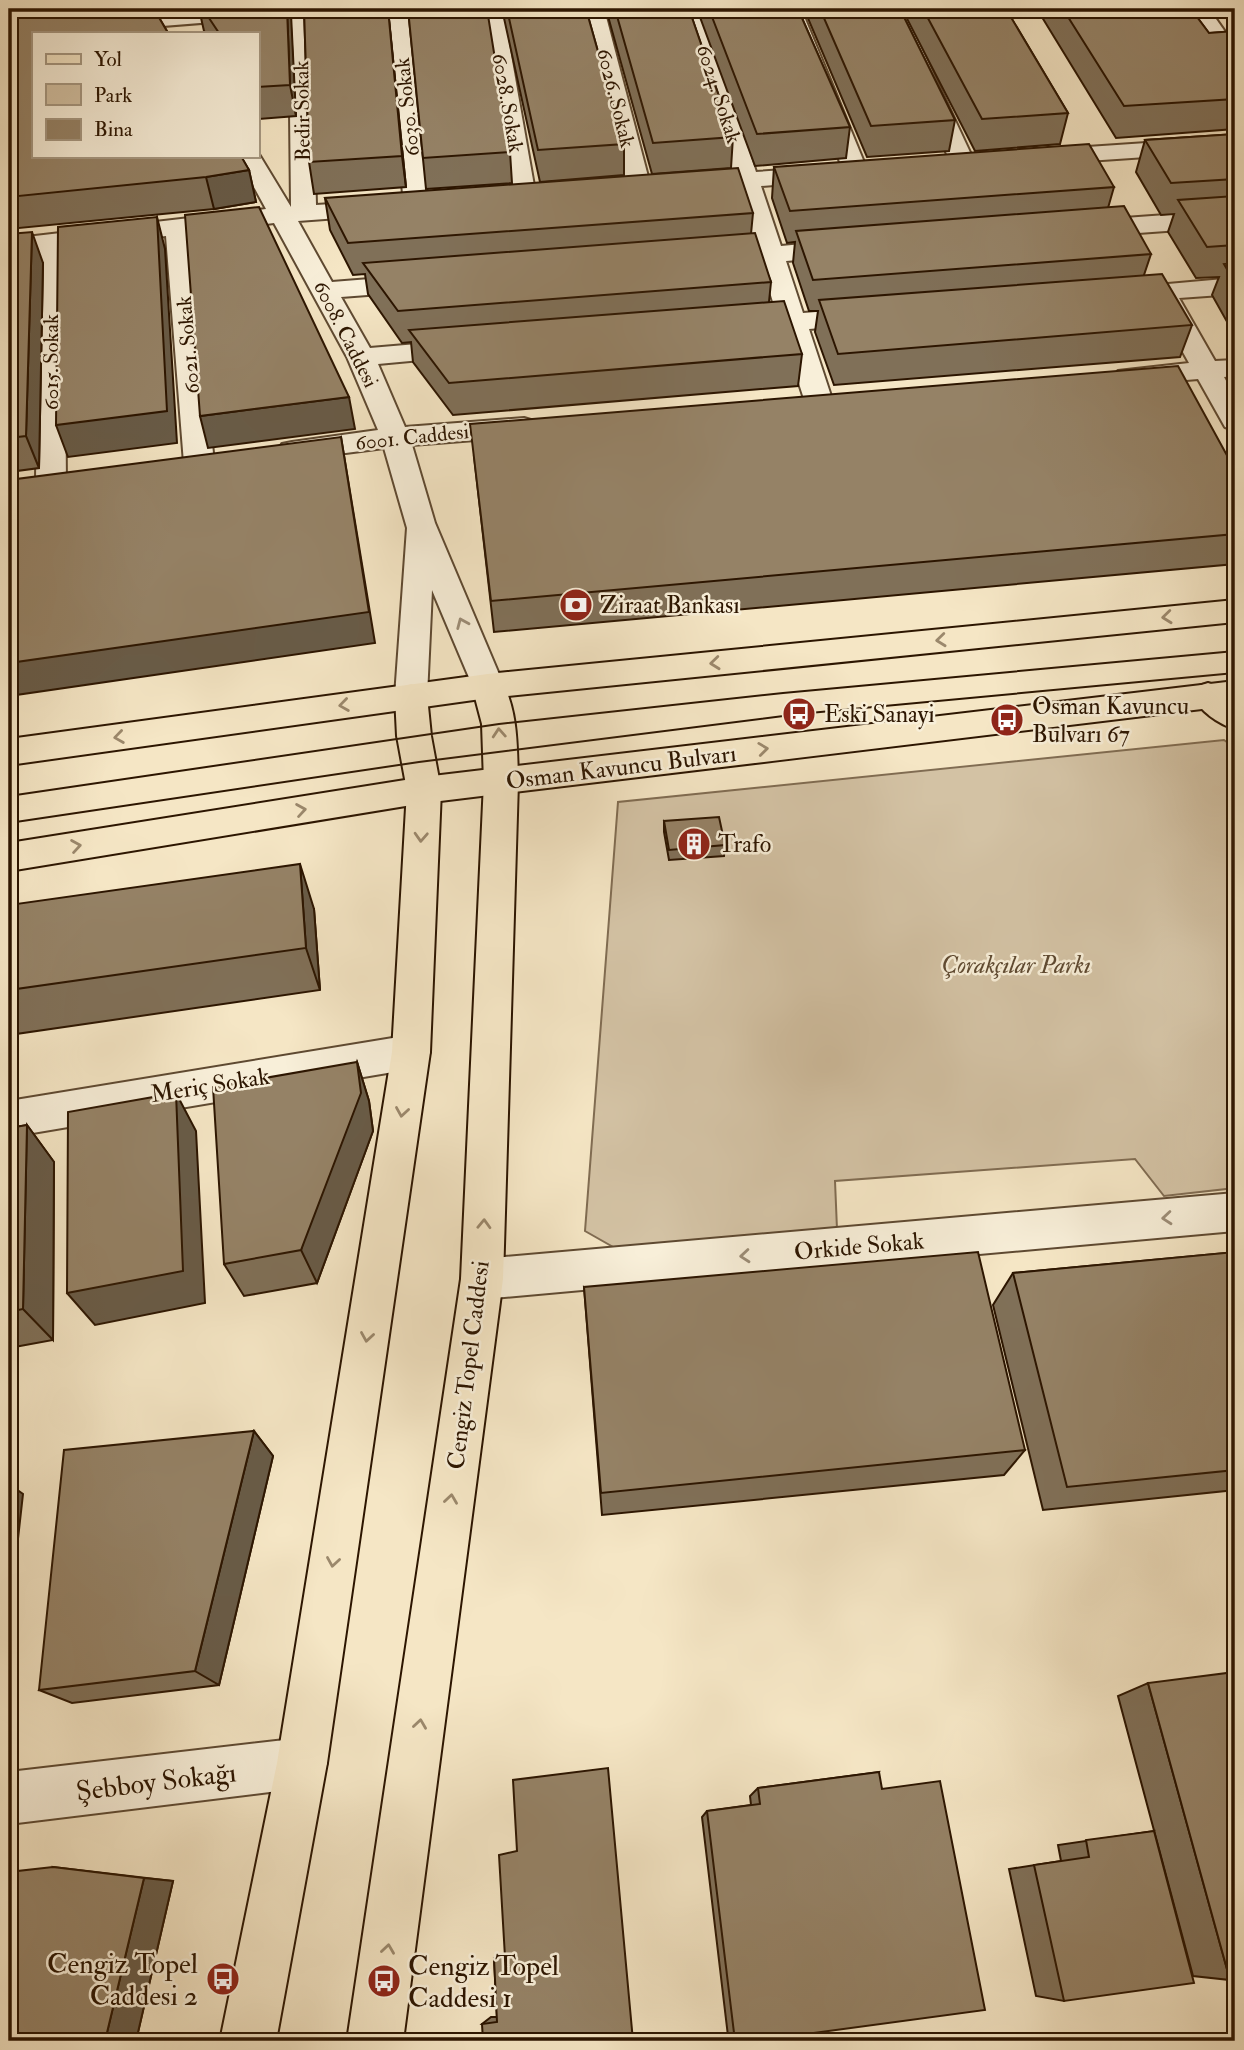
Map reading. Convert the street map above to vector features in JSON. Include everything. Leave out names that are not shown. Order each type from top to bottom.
[{"type":"main road","points":[[9,752],[488,686],[1235,611]]},
{"type":"main road","name":"Cengiz Topel Caddesi","points":[[375,2041],[482,1279],[501,782],[499,724],[488,686]]},
{"type":"main road","points":[[1221,694],[1235,717]]},
{"type":"main road","name":"Osman Kavuncu Bulvarı","points":[[9,857],[424,790],[1221,694]]},
{"type":"main road","points":[[248,2041],[302,1763],[411,1052],[424,790],[414,736],[411,696]]},
{"type":"street","points":[[9,32],[297,9]]},
{"type":"street","name":"Bedir Sokak","points":[[293,214],[297,9]]},
{"type":"street","name":"6030. Sokak","points":[[397,9],[416,205]]},
{"type":"street","name":"6028. Sokak","points":[[492,9],[524,197]]},
{"type":"street","name":"6026. Sokak","points":[[593,9],[639,188]]},
{"type":"street","name":"6024. Sokak","points":[[691,9],[820,402]]},
{"type":"street","points":[[790,9],[856,172]]},
{"type":"street","points":[[891,9],[963,163]]},
{"type":"street","points":[[1198,9],[1235,61]]},
{"type":"street","points":[[1070,130],[1097,178]]},
{"type":"street","points":[[1017,159],[1235,144]]},
{"type":"street","name":"6008. Caddesi","points":[[251,158],[293,214],[324,290],[361,356],[395,437],[420,523]]},
{"type":"street","points":[[936,165],[990,161]]},
{"type":"street","points":[[613,190],[883,170]]},
{"type":"street","points":[[497,199],[550,195]]},
{"type":"street","points":[[1111,202],[1131,237]]},
{"type":"street","points":[[9,247],[293,214],[443,203]]},
{"type":"street","points":[[1056,232],[1131,237],[1235,218]]},
{"type":"street","name":"6021. Sokak","points":[[178,227],[199,463]]},
{"type":"street","name":"6015. Sokak","points":[[19,487],[65,481],[51,242]]},
{"type":"street","points":[[690,261],[866,247]]},
{"type":"street","points":[[324,290],[446,281]]},
{"type":"street","points":[[1156,281],[1235,421]]},
{"type":"street","points":[[1094,297],[1156,281],[1235,286]]},
{"type":"street","points":[[709,328],[889,314]]},
{"type":"street","points":[[361,356],[487,346]]},
{"type":"street","points":[[1096,380],[1235,368]]},
{"type":"street","name":"6001. Caddesi","points":[[264,454],[395,437],[546,425]]},
{"type":"street","points":[[420,523],[488,686]]},
{"type":"street","points":[[411,696],[420,523]]},
{"type":"street","name":"Meriç Sokak","points":[[9,1119],[411,1052]]},
{"type":"street","name":"Orkide Sokak","points":[[482,1279],[1235,1212]]},
{"type":"street","name":"Şebboy Sokağı","points":[[9,1798],[302,1763]]},
{"type":"green space","name":"Çorakçılar Parkı","points":[[1224,740],[1235,748],[1235,1188],[1164,1196],[1135,1159],[835,1181],[837,1229],[615,1248],[585,1231],[618,802]]},
{"type":"building","points":[[154,9],[167,32],[32,32],[32,158],[242,158],[249,170],[206,177],[9,197],[9,11]]},
{"type":"building","points":[[203,9],[287,9],[290,85],[259,87],[259,32],[218,32]]},
{"type":"building","points":[[304,9],[388,9],[402,156],[309,162]]},
{"type":"building","points":[[408,9],[487,9],[510,152],[423,158]]},
{"type":"building","points":[[507,9],[586,9],[624,144],[538,150]]},
{"type":"building","points":[[615,9],[689,9],[733,137],[653,143]]},
{"type":"building","points":[[709,9],[798,9],[850,127],[757,134]]},
{"type":"building","points":[[820,9],[900,9],[955,120],[871,126]]},
{"type":"building","points":[[923,9],[1006,9],[1068,113],[982,119]]},
{"type":"building","points":[[1063,9],[1191,9],[1209,33],[1235,31],[1235,99],[1124,106]]},
{"type":"building","points":[[1235,134],[1235,179],[1171,183],[1145,140]]},
{"type":"building","points":[[1089,144],[1114,187],[790,211],[774,167]]},
{"type":"building","points":[[738,168],[753,213],[348,243],[325,198]]},
{"type":"building","points":[[1235,196],[1235,245],[1207,247],[1178,200]]},
{"type":"building","points":[[1124,206],[1151,254],[813,280],[796,231]]},
{"type":"building","points":[[259,207],[349,397],[200,416],[185,215]]},
{"type":"building","points":[[157,217],[167,411],[56,425],[58,227]]},
{"type":"building","points":[[32,232],[26,436],[9,438],[9,234]]},
{"type":"building","points":[[755,233],[771,282],[398,311],[363,263]]},
{"type":"building","points":[[1235,263],[1235,283],[1224,264]]},
{"type":"building","points":[[1162,274],[1192,325],[838,354],[819,300]]},
{"type":"building","points":[[784,301],[802,354],[449,383],[409,330]]},
{"type":"building","points":[[1178,366],[1235,470],[1235,534],[491,601],[470,424]]},
{"type":"building","points":[[341,437],[369,612],[9,663],[9,480]]},
{"type":"building","name":"Trafo","points":[[719,817],[725,845],[669,850],[664,821]]},
{"type":"building","points":[[300,864],[306,948],[9,990],[9,905]]},
{"type":"building","points":[[357,1062],[361,1093],[301,1250],[224,1264],[213,1087]]},
{"type":"building","points":[[176,1093],[183,1271],[67,1293],[68,1112]]},
{"type":"building","points":[[27,1125],[23,1309],[9,1312],[9,1128]]},
{"type":"building","points":[[978,1252],[1025,1450],[601,1493],[584,1287]]},
{"type":"building","points":[[1235,1252],[1235,1470],[1067,1487],[1013,1273]]},
{"type":"building","points":[[254,1431],[195,1671],[39,1690],[64,1450]]},
{"type":"building","points":[[1235,1672],[1235,1979],[1230,1980],[1148,1683]]},
{"type":"building","points":[[608,1768],[633,2041],[483,2041],[482,2024],[497,2022],[494,1958],[505,1957],[499,1855],[517,1851],[513,1780]]},
{"type":"building","points":[[879,1772],[882,1789],[940,1781],[985,2010],[754,2041],[735,2041],[707,1811],[760,1804],[758,1788]]},
{"type":"building","points":[[1154,1831],[1194,1983],[1064,2001],[1034,1865],[1089,1857],[1086,1840]]},
{"type":"building","points":[[53,1867],[144,1878],[105,2041],[9,2041],[9,1872]]},
{"type":"tram line","points":[[9,796],[499,724],[783,693],[1235,651]]},
{"type":"tram line","points":[[9,823],[419,762],[799,714],[1235,673]]},
{"type":"place","name":"Ziraat Bankası","points":[[576,605]]},
{"type":"place","name":"Eski Sanayi","points":[[799,714]]},
{"type":"place","name":"Osman Kavuncu Bulvarı 67","points":[[1007,720]]},
{"type":"place","name":"Trafo","points":[[694,844]]},
{"type":"place","name":"Cengiz Topel Caddesi 2","points":[[223,1979]]},
{"type":"place","name":"Cengiz Topel Caddesi 1","points":[[384,1981]]}]
